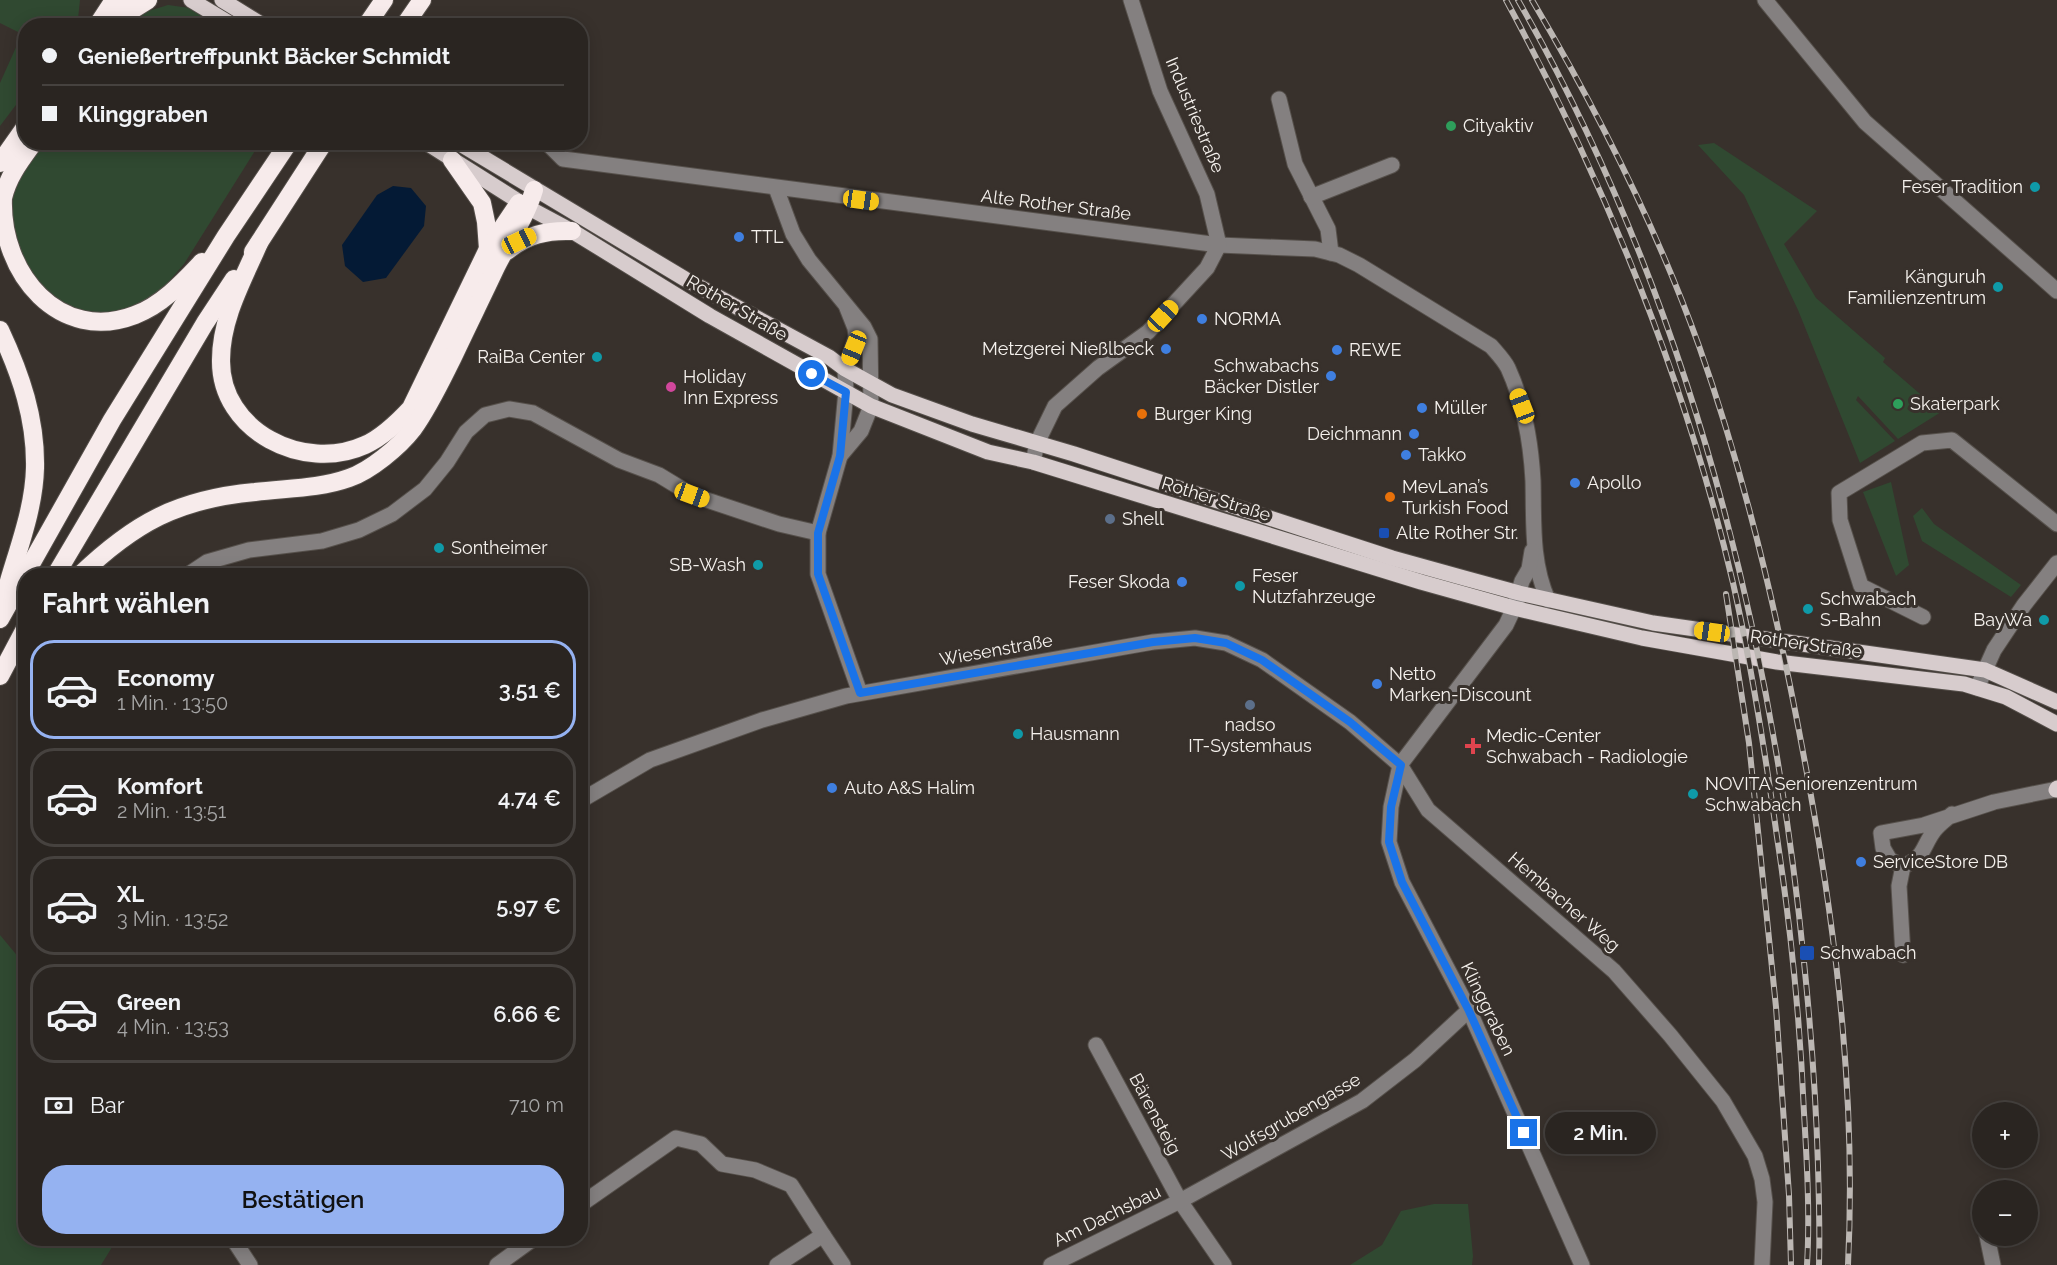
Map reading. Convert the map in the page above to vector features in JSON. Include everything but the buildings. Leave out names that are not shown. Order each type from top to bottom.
[{"type":"highway","points":[[102,0],[114,14],[148,0]]},
{"type":"highway","points":[[372,18],[384,0]]},
{"type":"highway","points":[[410,18],[422,0]]},
{"type":"highway","points":[[0,163],[18,137]]},
{"type":"highway","points":[[28,150],[6,186],[3,201],[3,240],[9,260],[19,279],[33,296],[48,308],[88,321],[110,321],[135,315],[156,304],[178,287],[226,236]]},
{"type":"highway","points":[[29,568],[112,420],[226,236],[284,150]]},
{"type":"highway","points":[[60,568],[204,323],[319,150]]},
{"type":"highway","points":[[88,568],[117,541],[154,518],[195,501],[254,492],[315,488],[351,478],[386,456],[413,429],[438,387],[495,252],[482,203],[454,151]]},
{"type":"highway","points":[[259,243],[228,314],[221,360],[225,389],[242,419],[272,442],[308,454],[337,453],[365,445],[394,426],[411,408],[495,252],[534,190]]},
{"type":"highway","points":[[495,252],[550,230],[572,231]]},
{"type":"highway","points":[[0,330],[22,381],[29,406],[33,430],[34,469],[26,520],[0,614]]},
{"type":"highway","points":[[0,619],[18,587]]},
{"type":"highway","points":[[0,676],[18,641]]},
{"type":"main road","points":[[191,0],[221,18]]},
{"type":"main road","points":[[222,0],[251,18]]},
{"type":"main road","name":"Rother Straße","points":[[454,151],[534,190],[685,279],[829,357],[845,369],[892,395],[972,424],[1392,558],[1519,593],[1653,623],[1985,670],[2057,702]]},
{"type":"main road","name":"Rother Straße","points":[[454,151],[524,205],[572,231],[710,316],[871,406],[988,452],[1033,462],[1421,582],[1515,608],[1642,638],[1778,662],[1964,684],[2006,697],[2057,724]]},
{"type":"street","name":"Industriestraße","points":[[1131,0],[1160,91],[1207,194],[1219,245]]},
{"type":"street","points":[[1766,0],[1865,122],[2057,291]]},
{"type":"street","points":[[1279,99],[1295,164],[1328,229],[1331,253]]},
{"type":"street","name":"Alte Rother Straße","points":[[554,150],[563,159],[776,188],[1219,245],[1315,249],[1359,265],[1491,346],[1507,366],[1524,417],[1533,480],[1534,544],[1541,585],[1548,600]]},
{"type":"street","points":[[1311,197],[1392,165]]},
{"type":"street","points":[[776,188],[797,242],[864,327],[870,339],[871,406],[861,431],[840,456]]},
{"type":"street","points":[[1033,462],[1037,443],[1055,406],[1098,368],[1148,332],[1207,268],[1219,245]]},
{"type":"street","points":[[847,308],[855,328],[856,338],[845,369],[846,392],[840,456],[818,533],[818,574],[860,693]]},
{"type":"street","points":[[198,568],[207,562],[249,550],[322,542],[359,530],[392,514],[425,489],[447,462],[466,432],[485,416],[509,410],[533,413],[619,460],[659,475],[692,495],[778,524],[818,533]]},
{"type":"street","points":[[1923,617],[1861,586],[1840,520],[1839,493],[1922,443],[1952,440],[2057,524]]},
{"type":"street","name":"Alte Rother Straße","points":[[1519,593],[1522,581],[1529,569],[1534,544]]},
{"type":"street","points":[[1977,688],[1994,650],[2024,605],[2057,563]]},
{"type":"street","points":[[1401,765],[1506,625],[1515,608],[1519,593]]},
{"type":"street","name":"Wiesenstraße","points":[[588,796],[650,760],[762,720],[860,693],[1153,642],[1195,638],[1226,643],[1262,660],[1350,722],[1401,765]]},
{"type":"street","name":"Klinggraben","points":[[1401,765],[1391,807],[1389,842],[1402,882],[1469,1011],[1582,1265]]},
{"type":"street","name":"Hembacher Weg","points":[[1401,765],[1428,810],[1614,971],[1723,1101],[1755,1156],[1762,1179],[1765,1202],[1761,1265]]},
{"type":"street","points":[[1952,814],[1934,830],[1924,851],[1916,861],[1904,866],[1890,860],[1883,848],[1881,833],[1924,825],[1952,814],[1994,802],[2056,789]]},
{"type":"street","points":[[1903,955],[1899,886],[1904,866]]},
{"type":"street","name":"Wolfsgrubengasse","points":[[1180,1202],[1362,1101],[1415,1060],[1469,1011]]},
{"type":"street","name":"Bärensteig","points":[[1096,1045],[1180,1202],[1224,1265]]},
{"type":"street","points":[[588,1199],[676,1138],[701,1144],[722,1164],[755,1170],[790,1185],[843,1265]]},
{"type":"street","name":"Am Dachsbau","points":[[1051,1265],[1180,1202]]},
{"type":"street","points":[[777,1265],[823,1235]]},
{"type":"street","points":[[237,1246],[249,1265]]},
{"type":"street","points":[[497,1265],[523,1246]]},
{"type":"street","points":[[1989,1246],[1993,1265]]},
{"type":"green space","points":[[0,0],[80,0],[78,18],[18,18],[18,32],[0,23]]},
{"type":"green space","points":[[168,5],[190,8],[207,18],[139,18],[145,12]]},
{"type":"green space","points":[[18,43],[18,102],[0,126],[0,83]]},
{"type":"green space","points":[[1714,143],[1817,211],[1784,244],[1816,298],[1885,358],[1883,362],[1941,412],[1898,439],[1858,396],[1856,400],[1895,441],[1860,463],[1798,310],[1744,195],[1698,145]]},
{"type":"green space","points":[[39,150],[256,150],[184,264],[157,295],[139,306],[118,312],[91,315],[52,302],[18,264],[11,207],[21,176]]},
{"type":"green space","points":[[1891,482],[1909,565],[1896,576],[1863,492]]},
{"type":"green space","points":[[1922,508],[1934,524],[2021,585],[2011,597],[1922,541],[1913,516]]},
{"type":"green space","points":[[0,935],[18,957],[18,1246],[113,1246],[101,1265],[0,1265]]},
{"type":"green space","points":[[1434,1204],[1468,1204],[1472,1265],[1350,1265],[1382,1245],[1401,1211]]},
{"type":"water","points":[[393,186],[411,188],[426,206],[424,226],[386,278],[363,282],[345,266],[342,245],[377,195]]},
{"type":"railway","points":[[1506,0],[1577,140],[1639,284],[1691,431],[1714,507],[1733,583],[1763,741],[1791,940],[1806,1151],[1807,1265]]},
{"type":"railway","points":[[1518,0],[1577,112],[1629,227],[1674,345],[1712,466],[1743,588],[1769,712],[1789,837],[1804,962],[1816,1115],[1819,1265]]},
{"type":"railway","points":[[1532,0],[1602,126],[1664,257],[1699,346],[1717,400],[1764,566],[1810,790],[1829,908],[1843,1026],[1847,1086],[1850,1205],[1848,1265]]},
{"type":"railway","points":[[1726,594],[1749,743],[1776,1007],[1789,1195],[1791,1265]]},
{"type":"place","name":"Cityaktiv","points":[[1451,126]]},
{"type":"place","name":"Feser Tradition","points":[[2035,187]]},
{"type":"place","name":"TTL","points":[[739,237]]},
{"type":"place","name":"Känguruh Familienzentrum","points":[[1998,287]]},
{"type":"place","name":"NORMA","points":[[1202,319]]},
{"type":"place","name":"Metzgerei Nießlbeck","points":[[1166,349]]},
{"type":"place","name":"REWE","points":[[1337,350]]},
{"type":"place","name":"RaiBa Center","points":[[597,357]]},
{"type":"place","name":"Schwabachs Bäcker Distler","points":[[1331,376]]},
{"type":"place","name":"Holiday Inn Express","points":[[671,387]]},
{"type":"place","name":"Skaterpark","points":[[1898,404]]},
{"type":"place","name":"Müller","points":[[1422,408]]},
{"type":"place","name":"Burger King","points":[[1142,414]]},
{"type":"place","name":"Deichmann","points":[[1414,434]]},
{"type":"place","name":"Takko","points":[[1406,455]]},
{"type":"place","name":"Apollo","points":[[1575,483]]},
{"type":"place","name":"MevLana’s Turkish Food","points":[[1390,497]]},
{"type":"place","name":"Shell","points":[[1110,519]]},
{"type":"place","name":"Alte Rother Str.","points":[[1384,533]]},
{"type":"place","name":"Sontheimer","points":[[439,548]]},
{"type":"place","name":"SB-Wash","points":[[758,565]]},
{"type":"place","name":"Feser Skoda","points":[[1182,582]]},
{"type":"place","name":"Feser Nutzfahrzeuge","points":[[1240,586]]},
{"type":"place","name":"Schwabach S-Bahn","points":[[1808,609]]},
{"type":"place","name":"BayWa","points":[[2044,620]]},
{"type":"place","name":"Netto Marken-Discount","points":[[1377,684]]},
{"type":"place","name":"nadso IT-Systemhaus","points":[[1250,705]]},
{"type":"place","name":"Hausmann","points":[[1018,734]]},
{"type":"place","name":"Medic-Center Schwabach - Radiologie","points":[[1473,746]]},
{"type":"place","name":"Auto A&S Halim","points":[[832,788]]},
{"type":"place","name":"NOVITA Seniorenzentrum Schwabach","points":[[1693,794]]},
{"type":"place","name":"ServiceStore DB","points":[[1861,862]]},
{"type":"place","name":"Schwabach","points":[[1807,953]]},
{"type":"route","points":[[812,374],[846,392],[840,456],[818,533],[818,574],[860,693],[1153,642],[1195,638],[1226,643],[1262,660],[1350,722],[1401,765],[1391,807],[1389,842],[1402,882],[1469,1011],[1524,1133]]}]
